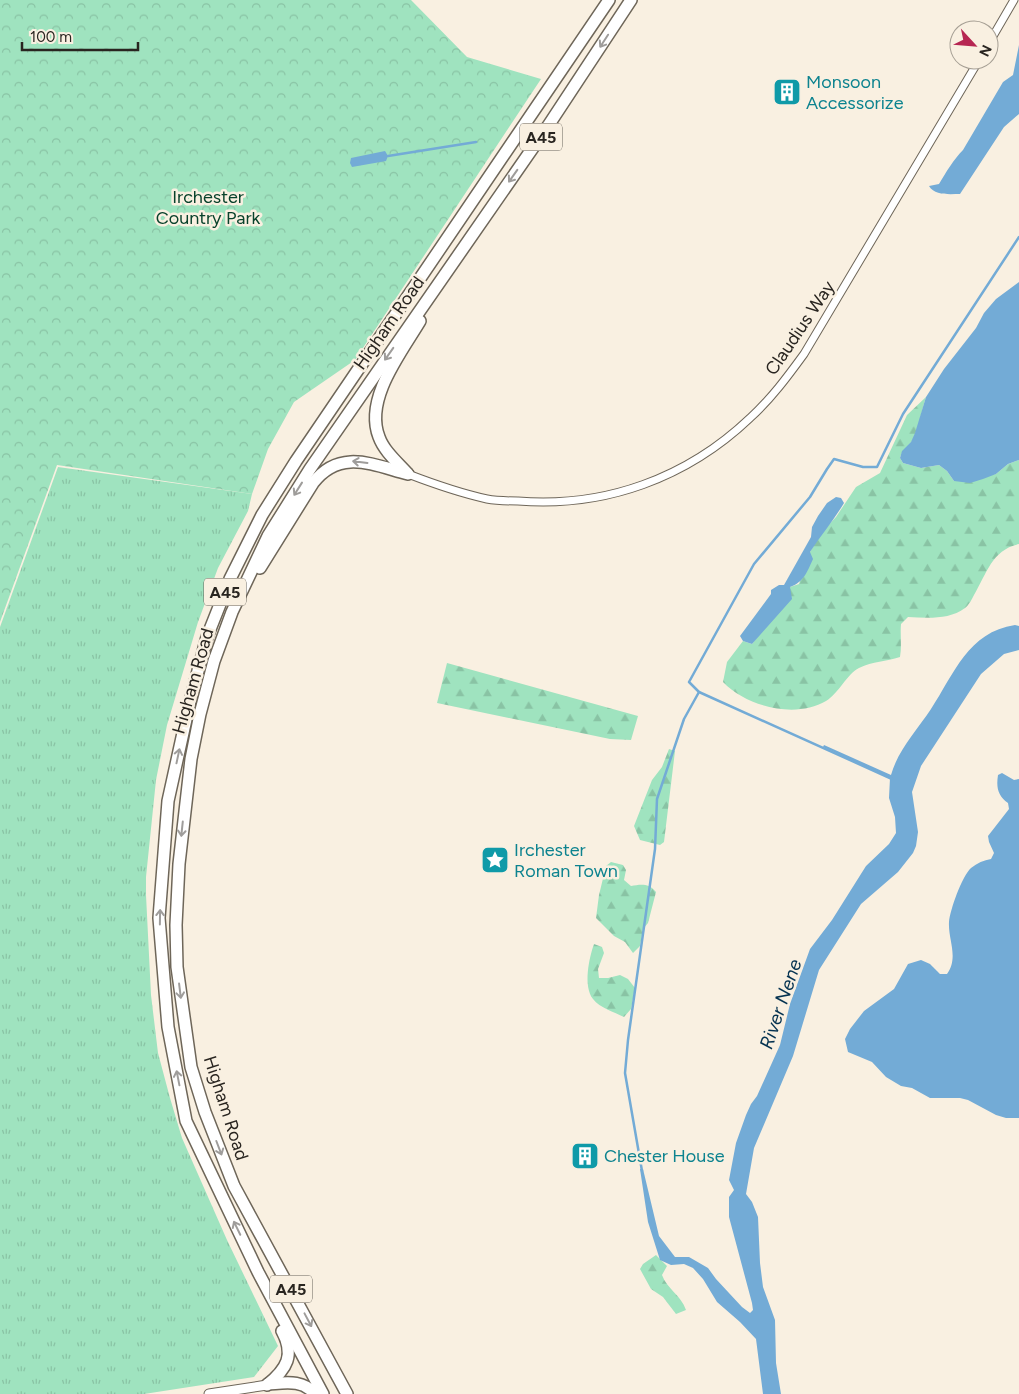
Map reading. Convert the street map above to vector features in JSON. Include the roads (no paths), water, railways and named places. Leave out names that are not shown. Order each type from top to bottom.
[{"type":"highway","name":"Higham Road","points":[[323,1394],[258,1272],[186,1121],[168,1026],[159,918],[168,801],[190,701],[207,637],[230,578],[262,516],[296,461],[609,0]]},
{"type":"highway","name":"Higham Road","points":[[347,1394],[234,1186],[205,1112],[191,1067],[177,967],[176,925],[178,864],[191,759],[200,714],[214,661],[232,612],[268,536],[310,469],[548,126],[631,0]]},
{"type":"highway","points":[[408,474],[388,453],[379,437],[375,419],[377,396],[424,315],[446,271]]},
{"type":"highway","points":[[232,612],[320,474],[338,464],[358,461],[408,474]]},
{"type":"highway","points":[[258,1272],[269,1305],[286,1339],[288,1349],[287,1363],[284,1370],[267,1384]]},
{"type":"highway","points":[[267,1384],[292,1382],[306,1386],[314,1394]]},
{"type":"street","points":[[999,26],[1014,0]]},
{"type":"street","name":"Claudius Way","points":[[408,474],[441,486],[489,499],[542,503],[594,499],[632,489],[675,472],[717,446],[751,418],[782,384],[804,354],[973,70]]},
{"type":"street","points":[[209,1394],[267,1384]]},
{"type":"water","points":[[1019,45],[1019,114],[1004,127],[960,194],[943,194],[935,191],[929,186],[939,184],[963,150],[1003,82],[1013,75]]},
{"type":"water","points":[[385,151],[388,156],[386,161],[352,167],[350,163],[351,158]]},
{"type":"water","points":[[1019,282],[1019,460],[1008,464],[996,474],[970,483],[954,481],[947,471],[939,465],[921,468],[903,463],[900,458],[902,451],[911,442],[915,433],[926,397],[944,369],[976,328],[984,313],[996,299]]},
{"type":"water","points":[[836,497],[841,498],[844,503],[810,552],[813,559],[804,576],[799,582],[790,587],[792,599],[752,644],[743,641],[740,636],[771,594],[771,590],[779,585],[784,585],[811,537],[812,527],[818,516],[827,503]]},
{"type":"water","points":[[1015,625],[1019,626],[1019,650],[1004,654],[981,674],[921,766],[912,792],[918,832],[913,853],[898,872],[861,904],[819,970],[793,1056],[754,1148],[746,1194],[752,1202],[758,1217],[763,1287],[775,1320],[776,1363],[781,1394],[763,1394],[756,1339],[717,1302],[703,1279],[693,1268],[684,1264],[671,1265],[660,1260],[648,1222],[640,1169],[643,1169],[659,1236],[675,1257],[689,1257],[708,1268],[742,1307],[750,1313],[753,1310],[752,1303],[729,1217],[729,1197],[734,1190],[729,1180],[736,1143],[746,1115],[757,1096],[780,1045],[790,1004],[810,949],[832,920],[866,866],[889,844],[896,833],[895,817],[889,798],[890,778],[823,747],[824,745],[891,775],[898,757],[964,656],[985,636],[999,629]]},
{"type":"water","points":[[1002,773],[1014,780],[1019,779],[1019,1118],[1006,1118],[996,1115],[968,1100],[960,1098],[930,1098],[912,1088],[901,1086],[886,1077],[872,1062],[848,1052],[845,1039],[864,1011],[894,989],[908,964],[921,960],[930,964],[940,974],[947,974],[953,955],[949,922],[957,894],[971,868],[991,859],[994,853],[988,836],[1009,809],[1008,803],[1000,794],[997,784],[998,775]]},
{"type":"waterway","points":[[388,156],[476,142]]},
{"type":"waterway","points":[[892,779],[699,692],[689,682],[754,564],[810,497],[834,459],[863,467],[877,467],[903,414],[1019,237]]},
{"type":"waterway","points":[[642,1171],[625,1073],[628,1040],[655,849],[657,799],[684,719],[699,692]]},
{"type":"place","name":"Monsoon Accessorize","points":[[787,92]]},
{"type":"place","name":"Irchester Roman Town","points":[[495,860]]},
{"type":"place","name":"Chester House","points":[[585,1156]]},
{"type":"park label","name":"Irchester Country Park","points":[[208,207]]},
{"type":"water label","name":"River Nene","points":[[780,1004]]}]
